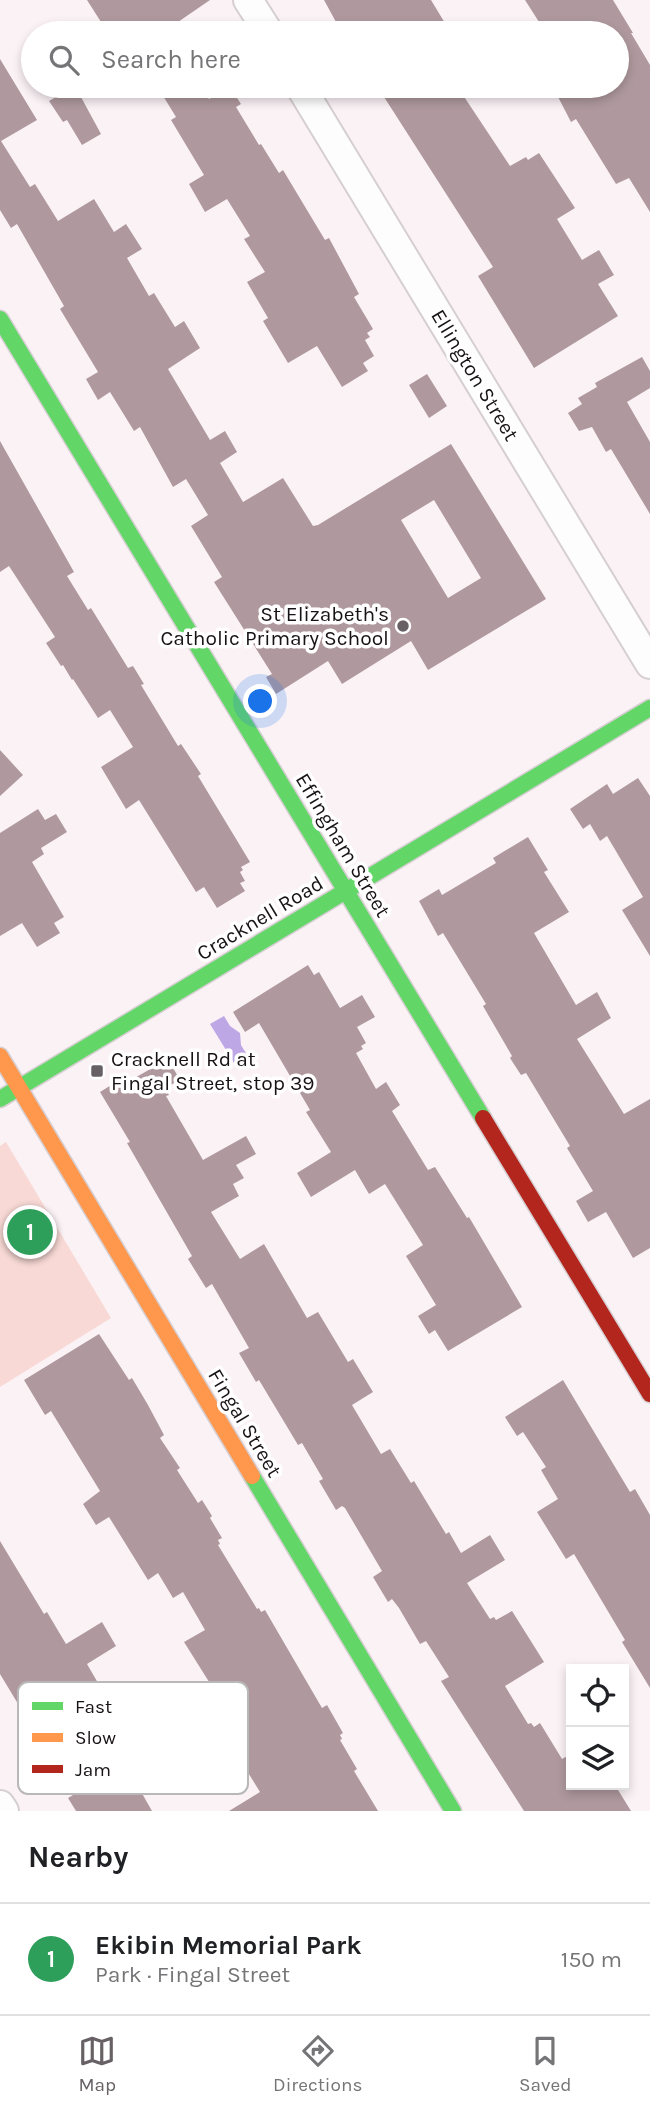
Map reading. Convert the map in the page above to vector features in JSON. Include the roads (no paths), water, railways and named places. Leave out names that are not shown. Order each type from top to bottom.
[{"type":"street","points":[[248,0],[261,21]]},
{"type":"street","name":"Ellington Street","points":[[307,98],[650,664]]},
{"type":"street","name":"Effingham Street","points":[[0,318],[650,1394]]},
{"type":"street","name":"Cracknell Road","points":[[0,1099],[650,708]]},
{"type":"street","name":"Fingal Street","points":[[0,1056],[453,1811]]},
{"type":"street","points":[[0,1805],[4,1811]]},
{"type":"place","name":"St Elizabeth's Catholic Primary School","points":[[403,626]]},
{"type":"place","name":"Cracknell Rd at Fingal Street, stop 39","points":[[97,1071]]},
{"type":"place","name":"Ekibin Memorial Park","points":[[30,1232]]}]
